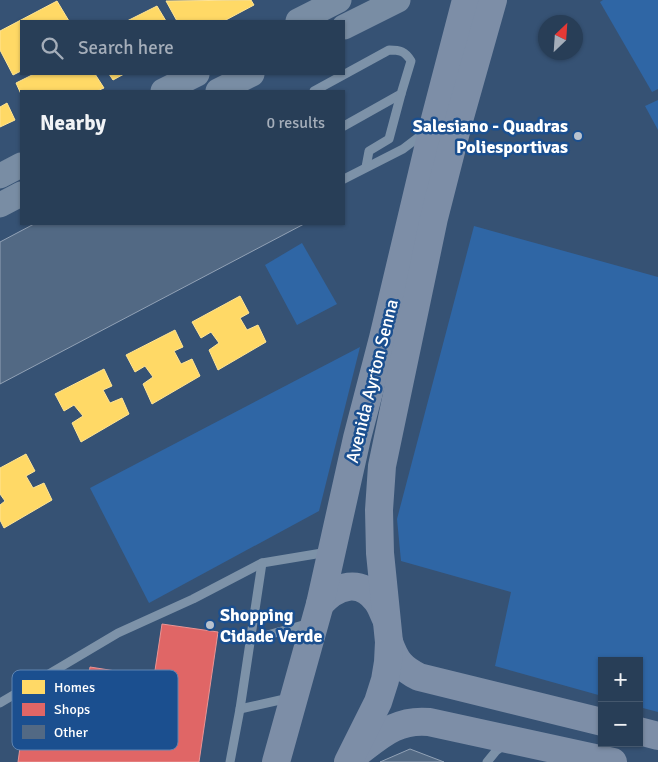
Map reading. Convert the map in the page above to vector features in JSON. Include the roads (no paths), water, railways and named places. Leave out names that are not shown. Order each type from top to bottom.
[{"type":"main road","name":"Avenida Ayrton Senna","points":[[284,757],[294,697],[318,613],[357,438],[466,0]]},
{"type":"main road","name":"Avenida Ayrton Senna","points":[[347,760],[378,702],[385,680],[388,662],[380,553],[382,466],[434,218],[493,0]]},
{"type":"main road","points":[[318,613],[328,595],[337,589],[349,586],[361,588],[370,593],[378,602],[395,658],[408,672],[419,677],[598,721]]},
{"type":"main road","points":[[347,760],[392,727],[415,721],[429,722],[512,739],[612,762]]},
{"type":"main road","points":[[643,732],[658,736]]},
{"type":"street","points":[[345,26],[398,0]]},
{"type":"street","points":[[165,90],[195,75]]},
{"type":"street","points":[[220,90],[249,78]]},
{"type":"street","points":[[0,176],[20,166]]},
{"type":"street","points":[[0,205],[20,195]]},
{"type":"lane","points":[[345,74],[389,50],[399,50],[406,54],[411,61],[389,139],[369,151],[366,167]]},
{"type":"lane","points":[[316,90],[343,75]]},
{"type":"lane","points":[[345,125],[402,94]]},
{"type":"lane","points":[[345,178],[416,140],[427,131],[435,119]]},
{"type":"lane","points":[[56,670],[118,633],[193,599],[262,563],[331,551]]},
{"type":"lane","points":[[230,762],[262,563]]},
{"type":"lane","points":[[250,640],[318,613]]},
{"type":"lane","points":[[0,703],[12,696]]},
{"type":"lane","points":[[240,709],[294,697]]},
{"type":"lane","points":[[487,762],[496,751],[512,739]]},
{"type":"place","name":"Salesiano - Quadras Poliesportivas","points":[[578,136]]},
{"type":"place","name":"Shopping Cidade Verde","points":[[210,625]]}]
